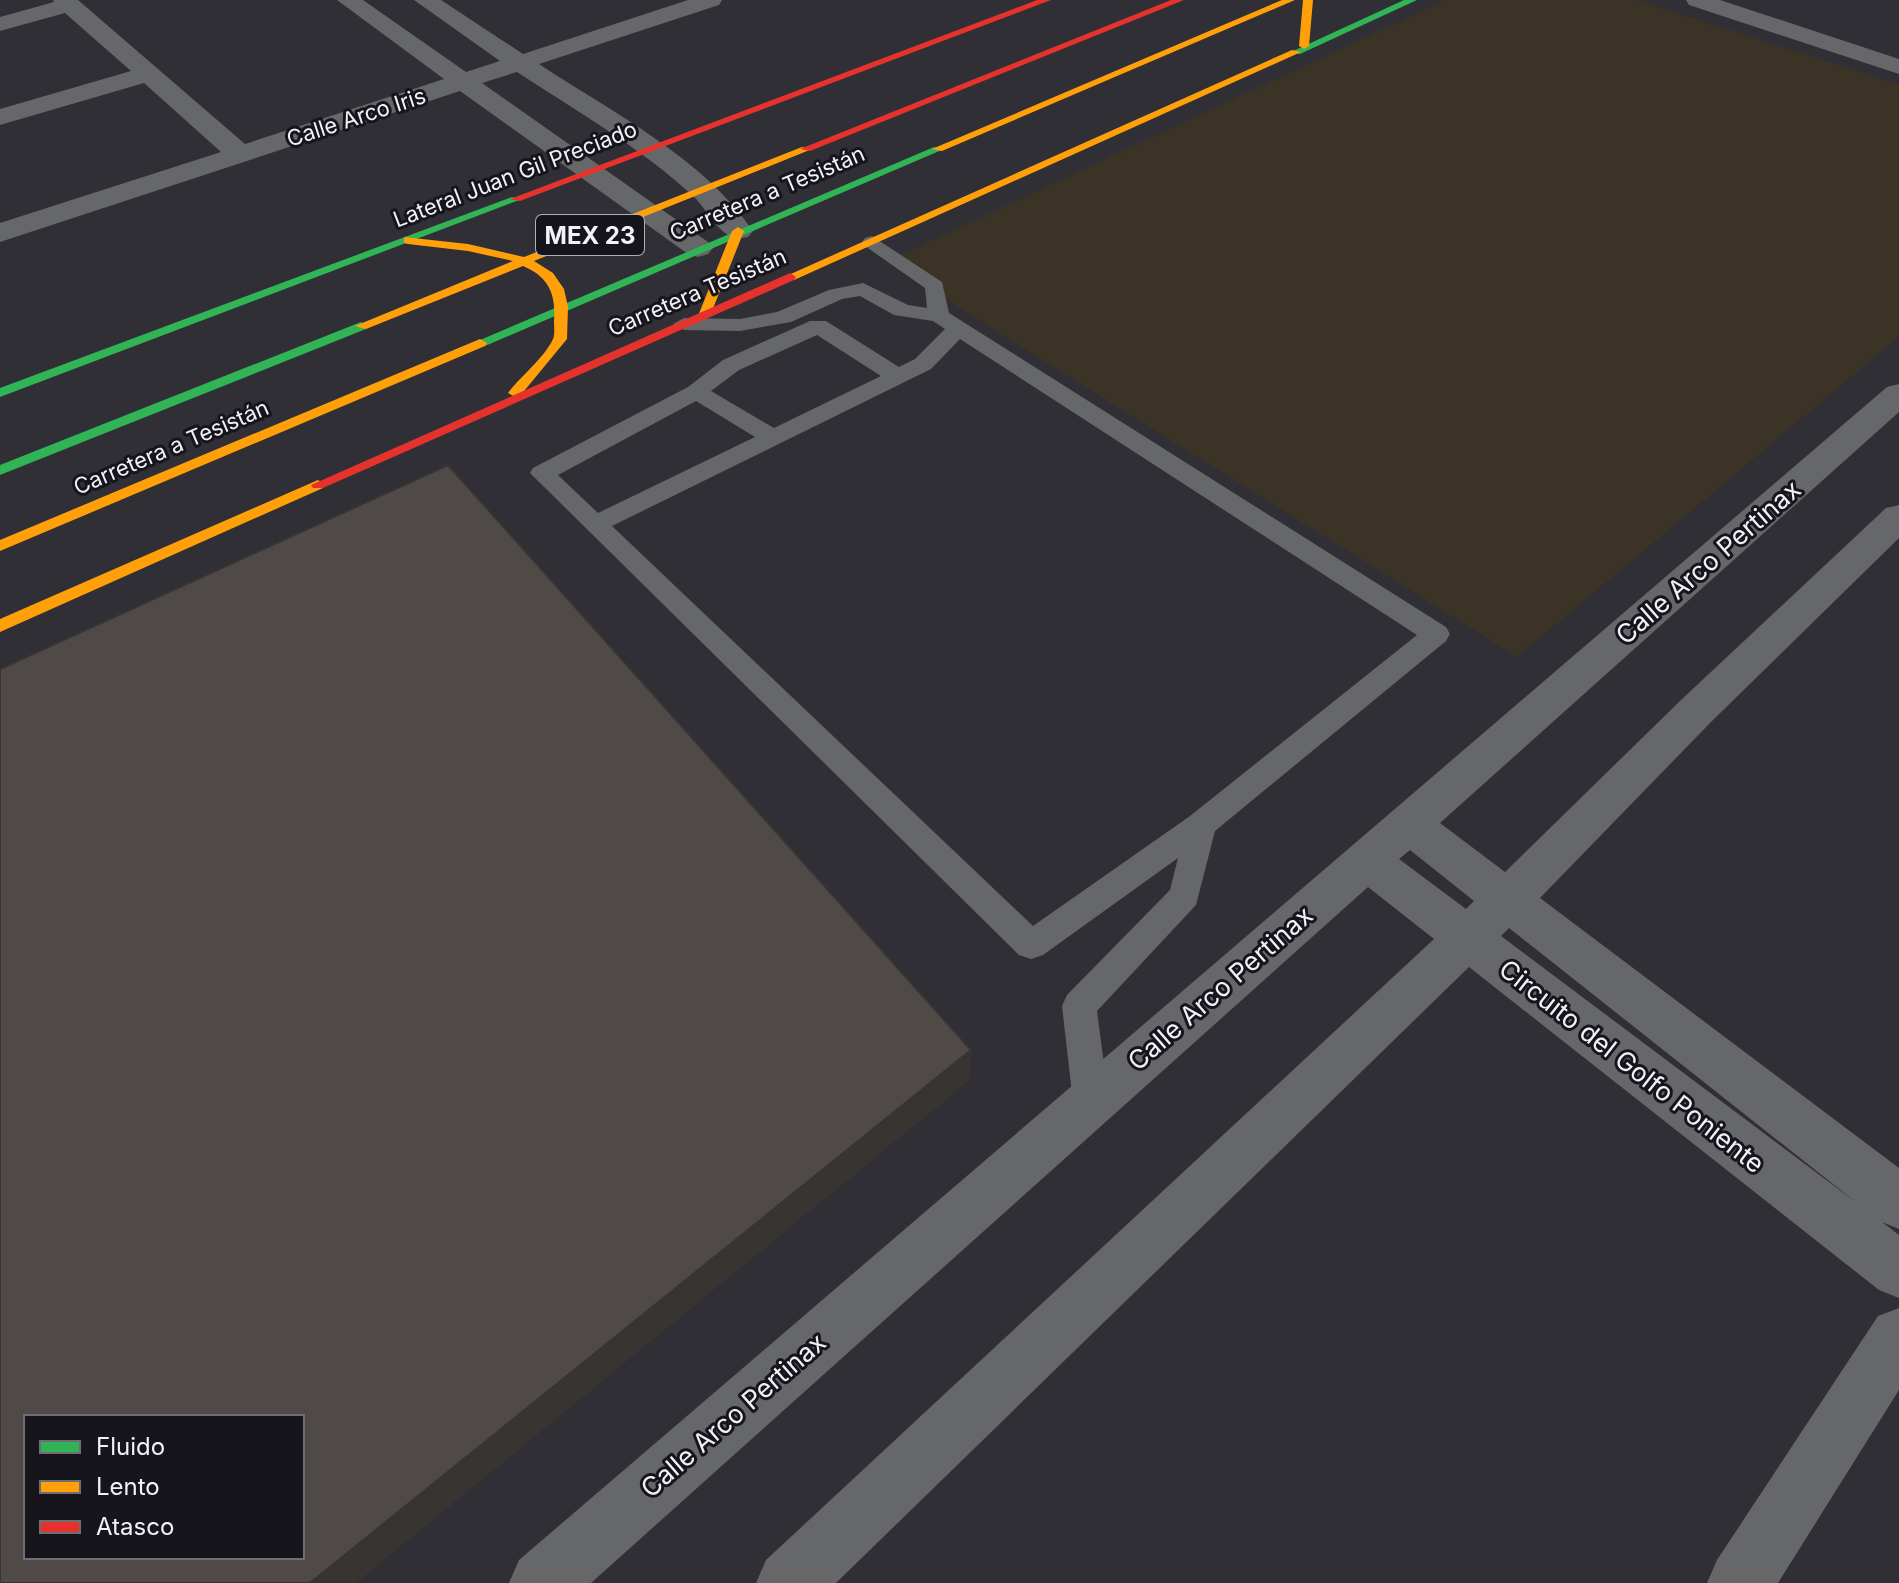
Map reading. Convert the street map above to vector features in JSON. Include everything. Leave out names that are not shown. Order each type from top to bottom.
[{"type":"main road","name":"Lateral Juan Gil Preciado","points":[[0,393],[1046,0]]},
{"type":"main road","name":"Carretera a Tesistán","points":[[0,470],[1179,0]]},
{"type":"main road","name":"Carretera a Tesistán","points":[[0,546],[738,231],[1290,0]]},
{"type":"main road","points":[[1304,46],[1308,0]]},
{"type":"main road","name":"Carretera Tesistán","points":[[0,626],[511,398],[1139,125],[1304,46],[1412,0]]},
{"type":"main road","points":[[694,320],[738,231]]},
{"type":"main road","points":[[408,240],[523,259],[545,273],[557,287],[560,339],[511,398]]},
{"type":"street","points":[[348,0],[698,248]]},
{"type":"street","points":[[425,0],[650,149],[704,191],[738,231]]},
{"type":"street","name":"Calle Arco Iris","points":[[0,233],[711,0]]},
{"type":"street","points":[[1697,0],[1728,4],[1899,67]]},
{"type":"street","points":[[1751,0],[1899,48]]},
{"type":"street","points":[[0,24],[67,3],[240,154]]},
{"type":"street","points":[[0,117],[148,74]]},
{"type":"street","name":"Calle Arco Pertinax","points":[[542,1583],[1899,394]]},
{"type":"street","points":[[789,1583],[1507,900],[1696,711],[1899,517]]},
{"type":"street","name":"Circuito del Golfo Poniente","points":[[1409,824],[1899,1202]]},
{"type":"street","name":"Circuito del Golfo Poniente","points":[[1367,860],[1899,1270]]},
{"type":"street","points":[[1562,1012],[1604,974]]},
{"type":"street","points":[[1740,1583],[1899,1337]]},
{"type":"lane","points":[[872,242],[935,286],[949,322]]},
{"type":"lane","points":[[694,320],[740,325],[783,317],[836,294],[863,289],[902,310],[949,322],[1436,634],[1201,825],[1031,945],[542,473],[696,392],[731,365],[818,326],[897,376]]},
{"type":"lane","points":[[596,524],[923,364],[949,322]]},
{"type":"lane","points":[[696,392],[773,437]]},
{"type":"lane","points":[[1091,1102],[1079,1006],[1185,896],[1201,825]]},
{"type":"shaded area","points":[[1445,0],[1638,0],[1899,85],[1899,337],[1517,657],[886,262]]},
{"type":"building","points":[[448,465],[971,1050],[310,1583],[0,1583],[0,669]]},
{"type":"traffic: fast","points":[[1296,52],[1412,0]]},
{"type":"traffic: fast","points":[[480,343],[938,149]]},
{"type":"traffic: fast","points":[[0,393],[516,199]]},
{"type":"traffic: fast","points":[[0,470],[361,326]]},
{"type":"traffic: slow","points":[[938,149],[1290,0]]},
{"type":"traffic: slow","points":[[1304,46],[1308,0]]},
{"type":"traffic: slow","points":[[790,277],[1296,52]]},
{"type":"traffic: slow","points":[[361,326],[806,149]]},
{"type":"traffic: slow","points":[[704,316],[738,231]]},
{"type":"traffic: slow","points":[[408,240],[468,247],[513,257],[533,265],[548,276],[558,289],[560,339],[515,393]]},
{"type":"traffic: slow","points":[[0,546],[480,343]]},
{"type":"traffic: slow","points":[[0,626],[318,485]]},
{"type":"traffic: jam","points":[[516,199],[1046,0]]},
{"type":"traffic: jam","points":[[806,149],[1179,0]]},
{"type":"traffic: jam","points":[[318,485],[790,277]]}]
